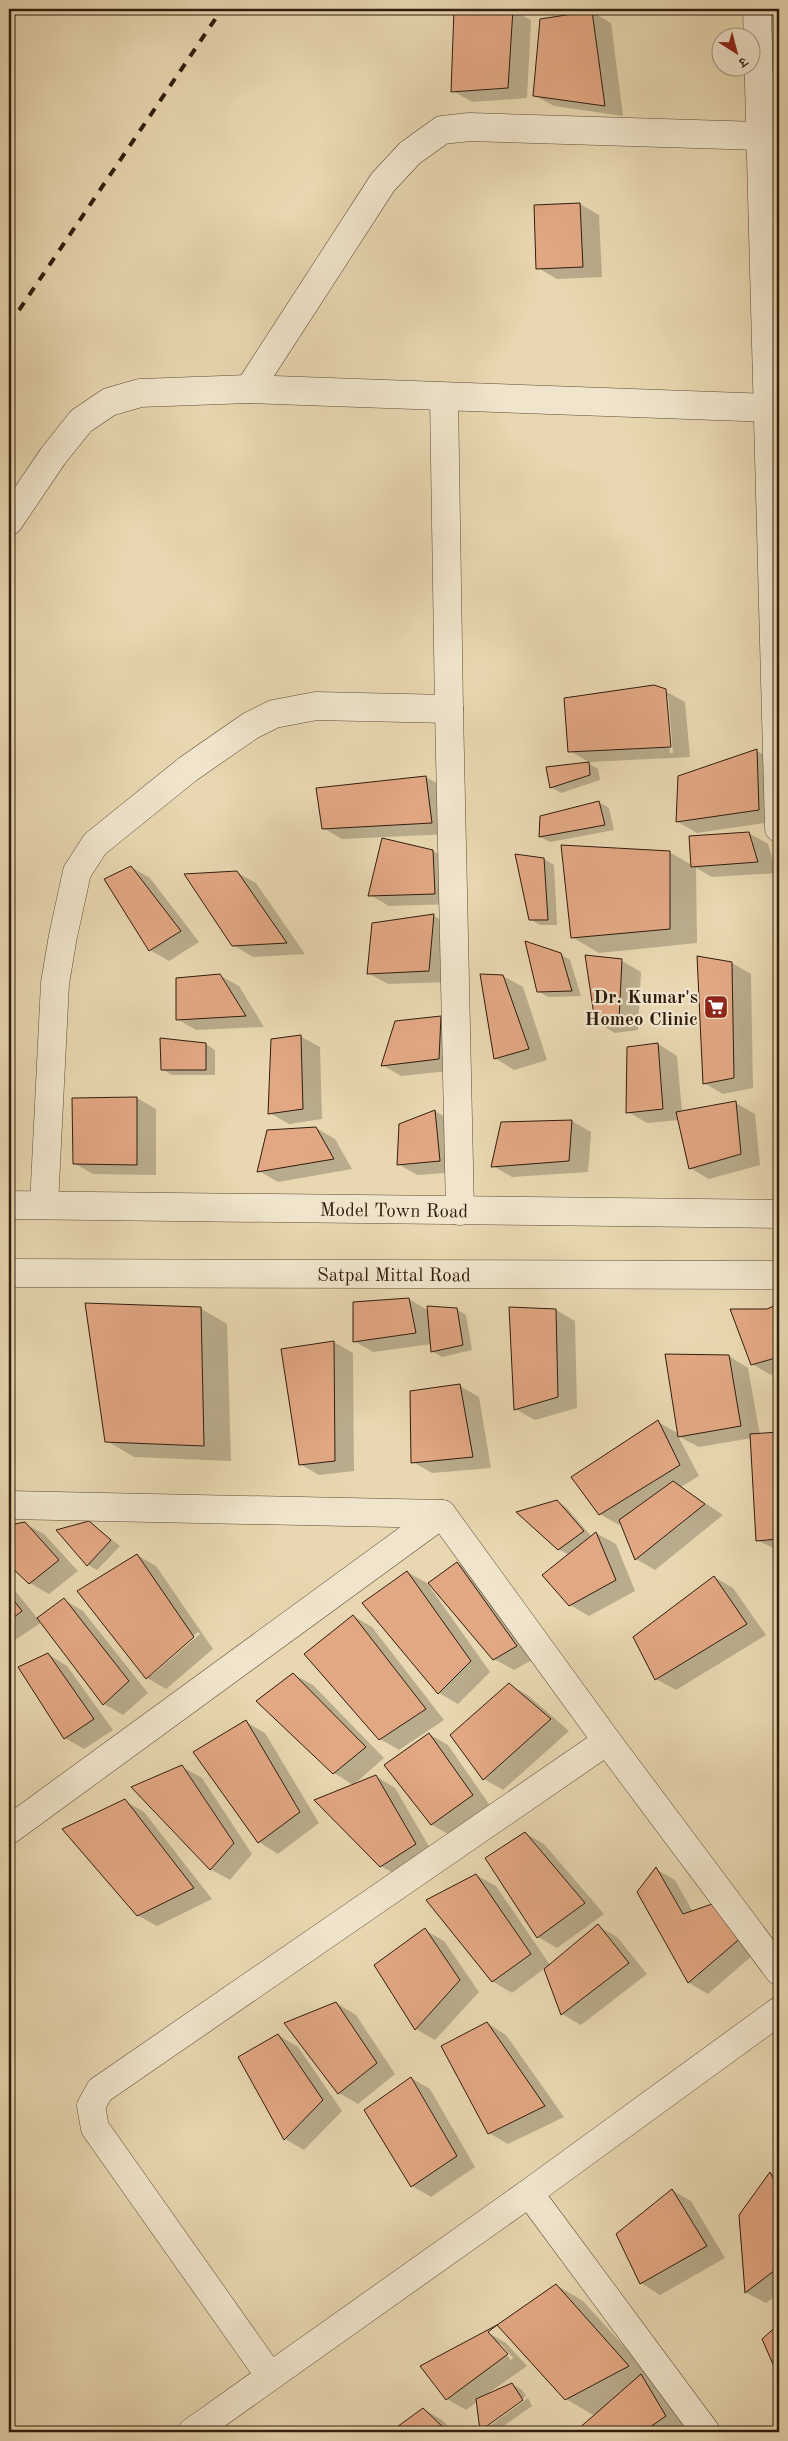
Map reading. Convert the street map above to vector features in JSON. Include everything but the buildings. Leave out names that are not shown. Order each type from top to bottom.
[{"type":"street","points":[[757,9],[779,828]]},
{"type":"street","points":[[249,390],[383,182],[410,153],[442,130],[470,127],[760,136]]},
{"type":"street","points":[[9,521],[53,456],[81,420],[109,402],[140,393],[249,390],[768,408]]},
{"type":"street","points":[[444,396],[460,1211]]},
{"type":"street","points":[[44,1205],[55,983],[62,936],[77,872],[95,844],[188,769],[250,726],[274,714],[316,706],[449,709]]},
{"type":"street","name":"Model Town Road","points":[[9,1205],[779,1214]]},
{"type":"street","name":"Satpal Mittal Road","points":[[9,1273],[779,1275]]},
{"type":"street","points":[[9,1505],[442,1514]]},
{"type":"street","points":[[442,1514],[607,1741],[779,1971]]},
{"type":"street","points":[[9,1830],[442,1514]]},
{"type":"street","points":[[270,2376],[95,2128],[91,2106],[100,2090],[607,1741]]},
{"type":"street","points":[[192,2432],[529,2193],[779,2011]]},
{"type":"street","points":[[529,2193],[706,2432]]},
{"type":"railway","points":[[9,325],[222,9]]},
{"type":"place","name":"Dr. Kumar's Homeo Clinic","points":[[716,1007]]}]
